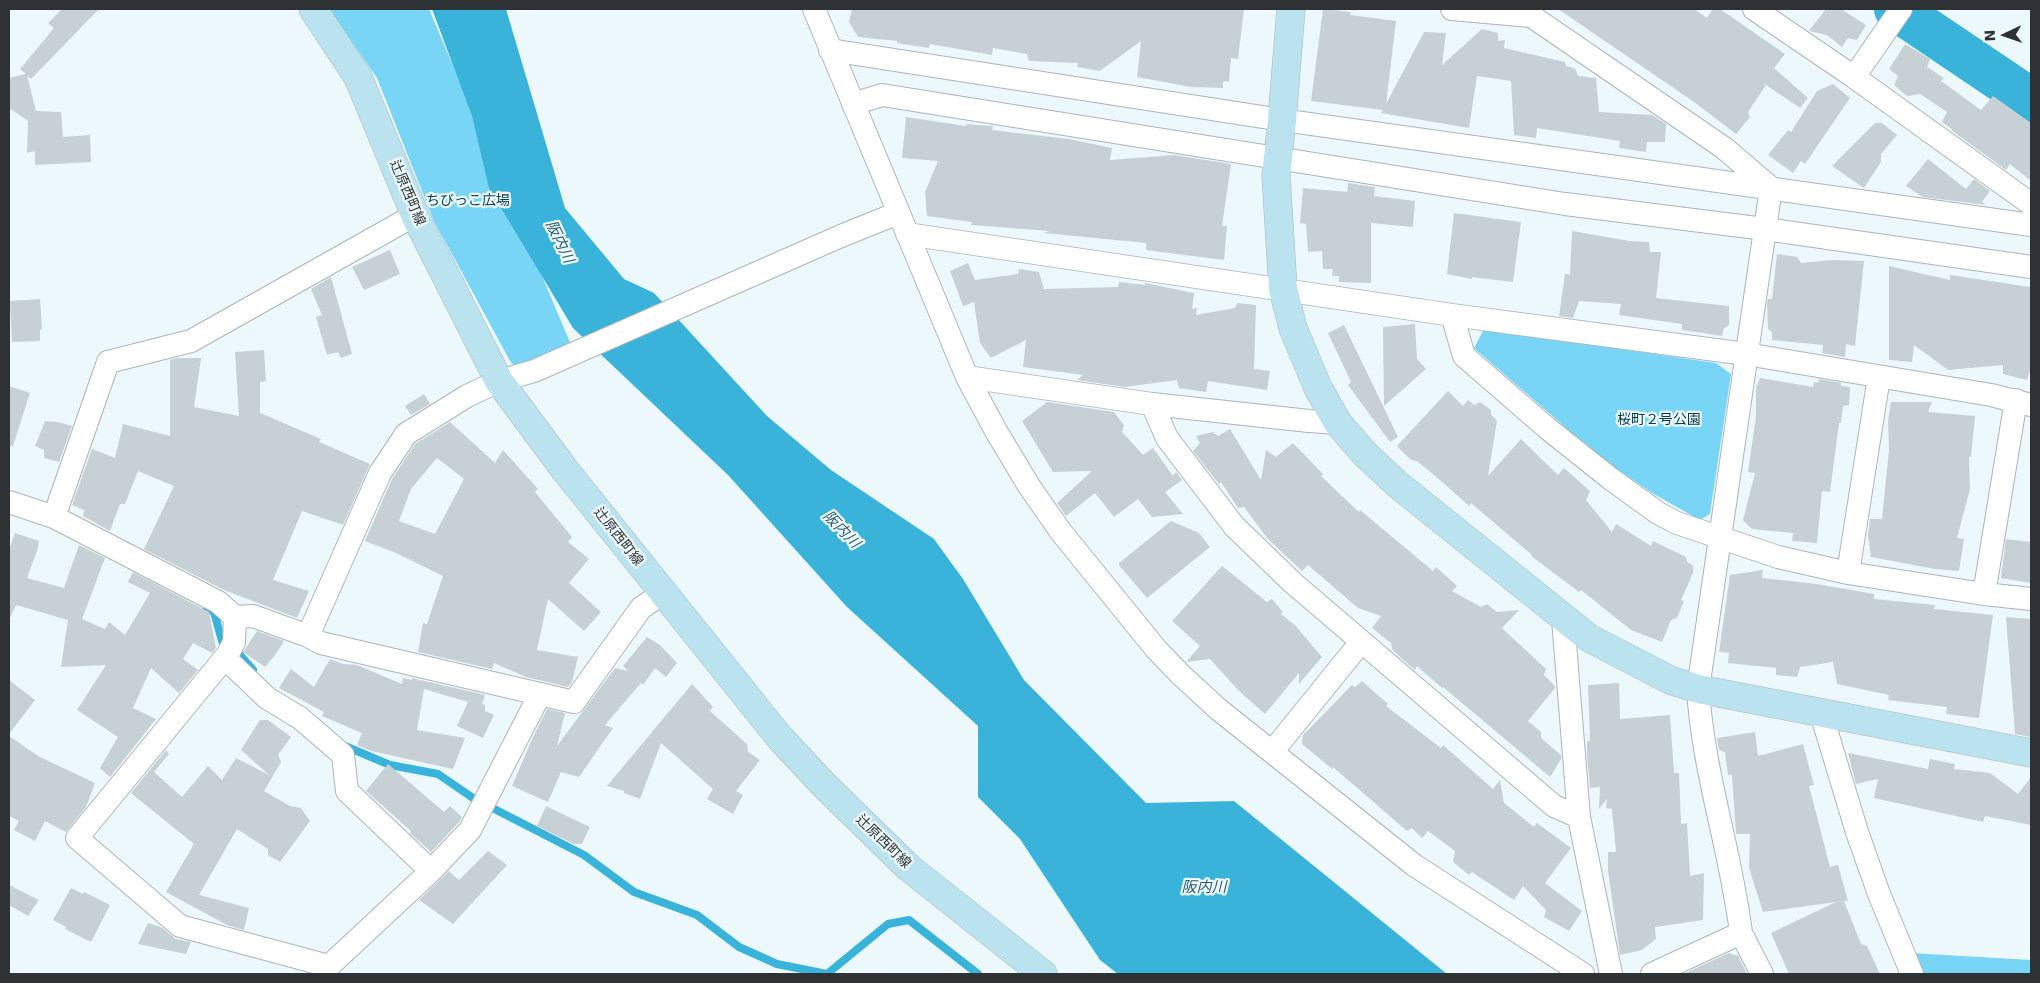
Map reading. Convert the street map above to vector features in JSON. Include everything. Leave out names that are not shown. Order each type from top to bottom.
[{"type":"street","name":"辻原西町線","points":[[312,9],[358,77],[415,215],[499,381],[564,470],[780,738],[825,786],[908,867],[1043,974]]},
{"type":"street","points":[[814,9],[967,377],[1029,486],[1061,532],[1098,579],[1156,650],[1218,709],[1414,866],[1583,974]]},
{"type":"street","points":[[1291,9],[1276,176],[1282,288],[1293,328],[1318,388],[1338,422],[1365,454],[1397,484],[1589,638],[1612,652],[1670,680],[1698,689],[2031,753]]},
{"type":"street","points":[[1452,9],[1526,12],[1724,148],[1770,188]]},
{"type":"street","points":[[1754,9],[1854,77],[2031,204]]},
{"type":"street","points":[[1854,77],[1896,16]]},
{"type":"street","points":[[830,50],[1282,120],[2031,225]]},
{"type":"street","points":[[853,104],[882,95],[1565,204],[1764,229],[2031,267]]},
{"type":"street","points":[[1762,974],[1741,932],[1737,900],[1701,728],[1698,689],[1770,188]]},
{"type":"street","points":[[308,636],[380,473],[406,434],[467,396],[499,381],[534,371],[898,213]]},
{"type":"street","points":[[54,517],[108,362],[191,341],[415,215]]},
{"type":"street","points":[[906,234],[1282,288],[1452,315],[1746,354],[2024,402],[1984,594]]},
{"type":"street","points":[[1452,315],[1464,356],[1547,428],[1611,479],[1658,513],[1677,523],[1778,557],[1848,573],[2031,600]]},
{"type":"street","points":[[967,377],[1152,404],[1309,421],[1338,422]]},
{"type":"street","points":[[1848,573],[1879,377]]},
{"type":"street","points":[[1152,404],[1167,438],[1234,526],[1293,584],[1554,806],[1579,817]]},
{"type":"street","points":[[9,502],[54,517],[218,602],[236,616],[253,616],[308,636],[321,643],[574,702],[641,608],[662,593]]},
{"type":"street","points":[[236,616],[229,651],[78,838],[180,926],[326,970],[431,871],[470,830],[540,694]]},
{"type":"street","points":[[1564,619],[1579,817],[1611,974]]},
{"type":"street","points":[[1272,752],[1361,642]]},
{"type":"street","points":[[229,651],[267,698],[300,718],[343,755],[347,791],[431,871]]},
{"type":"street","points":[[1821,713],[1857,832],[1879,894],[1912,974]]},
{"type":"street","points":[[1652,974],[1741,932]]},
{"type":"green space","name":"ちびっこ広場","points":[[329,9],[429,9],[572,347],[517,368],[510,361],[434,221],[377,78]]},
{"type":"green space","name":"桜町２号公園","points":[[1484,329],[1716,363],[1731,374],[1710,514],[1700,520],[1652,493],[1601,458],[1474,348]]},
{"type":"green space","points":[[1910,953],[2031,960],[2031,974],[1919,974]]},
{"type":"water","name":"阪内川","points":[[432,9],[506,9],[565,208],[624,279],[654,293],[767,416],[831,470],[934,539],[963,579],[1024,680],[1146,803],[1234,801],[1447,974],[1118,974],[1100,960],[1020,839],[978,797],[978,726],[847,607],[728,475],[573,328],[489,188],[472,116]]},
{"type":"building","points":[[62,9],[99,9],[31,79],[27,75],[36,111],[61,112],[63,137],[90,135],[91,162],[35,165],[35,151],[27,153],[28,121],[9,108],[9,78],[26,74],[20,69],[54,28],[48,23]]},
{"type":"building","points":[[852,9],[1244,9],[1238,59],[1231,58],[1229,81],[1223,82],[1223,88],[1191,87],[1137,77],[1141,41],[1100,71],[1077,67],[1078,63],[1029,61],[1027,54],[993,48],[992,55],[930,44],[929,48],[897,43],[897,41],[858,37],[849,22]]},
{"type":"building","points":[[1323,9],[1351,12],[1350,15],[1396,21],[1386,104],[1424,32],[1446,33],[1442,65],[1482,29],[1498,33],[1498,41],[1505,40],[1504,48],[1565,62],[1566,66],[1575,68],[1578,76],[1596,78],[1599,112],[1652,115],[1666,124],[1665,142],[1647,142],[1646,152],[1619,148],[1620,141],[1537,128],[1536,138],[1514,135],[1511,81],[1477,76],[1469,128],[1381,113],[1383,110],[1311,101]]},
{"type":"building","points":[[1558,9],[1694,9],[1707,18],[1713,9],[1720,9],[1785,54],[1774,68],[1808,98],[1800,108],[1766,85],[1748,112],[1750,117],[1736,134],[1694,102]]},
{"type":"building","points":[[1826,9],[1841,9],[1866,25],[1857,40],[1848,38],[1842,47],[1827,35],[1809,31]]},
{"type":"building","points":[[1905,44],[1930,59],[1927,67],[1944,78],[1941,81],[1981,110],[1993,96],[2031,123],[2031,181],[2010,164],[2006,170],[1951,130],[1942,122],[1947,112],[1920,94],[1907,96],[1894,85],[1898,76],[1889,69]]},
{"type":"building","points":[[1833,84],[1850,98],[1805,164],[1801,161],[1793,173],[1768,155],[1788,130],[1791,132],[1817,91]]},
{"type":"building","points":[[906,117],[966,126],[966,124],[993,126],[992,130],[1069,139],[1112,148],[1110,160],[1174,155],[1231,164],[1222,226],[1227,226],[1224,260],[1146,250],[1146,243],[1044,233],[1049,231],[971,225],[972,222],[927,216],[925,192],[938,161],[902,158]]},
{"type":"building","points":[[1875,123],[1882,123],[1897,135],[1881,154],[1881,162],[1864,188],[1832,166]]},
{"type":"building","points":[[1928,159],[1966,189],[1974,179],[1990,191],[1982,202],[1986,205],[1923,197],[1906,186]]},
{"type":"building","points":[[1348,183],[1375,187],[1374,196],[1415,201],[1413,227],[1371,223],[1371,283],[1339,282],[1339,276],[1332,276],[1333,269],[1323,269],[1322,251],[1308,252],[1306,224],[1300,223],[1303,188],[1347,192]]},
{"type":"building","points":[[1454,213],[1521,222],[1513,282],[1472,277],[1472,279],[1447,274]]},
{"type":"building","points":[[1572,231],[1630,241],[1649,242],[1650,252],[1661,252],[1656,298],[1729,306],[1729,325],[1724,328],[1722,336],[1682,330],[1682,324],[1619,315],[1621,304],[1579,301],[1573,318],[1559,316],[1565,274],[1570,275]]},
{"type":"building","points":[[390,250],[400,274],[364,290],[352,267]]},
{"type":"building","points":[[1777,254],[1797,257],[1801,263],[1833,260],[1864,261],[1855,346],[1846,344],[1845,357],[1822,353],[1823,345],[1772,340],[1772,332],[1768,329],[1767,304],[1768,299],[1772,299]]},
{"type":"building","points":[[968,263],[975,280],[1018,274],[1019,269],[1039,272],[1044,289],[1118,287],[1119,282],[1145,285],[1145,283],[1194,293],[1192,309],[1197,308],[1196,315],[1235,308],[1237,303],[1256,305],[1254,369],[1270,371],[1267,390],[1208,381],[1206,392],[1179,388],[1177,380],[1125,387],[1077,380],[1083,375],[1023,367],[1026,340],[991,358],[980,343],[974,302],[963,306],[950,271]]},
{"type":"building","points":[[1889,266],[1950,280],[1950,275],[2031,287],[2031,368],[2027,380],[2003,374],[2003,365],[1948,370],[1914,345],[1912,362],[1889,360]]},
{"type":"building","points":[[331,277],[352,354],[341,358],[338,352],[327,355],[316,317],[322,315],[311,289]]},
{"type":"building","points":[[40,299],[42,329],[40,330],[40,341],[12,342],[10,301]]},
{"type":"building","points":[[1415,324],[1417,359],[1426,369],[1384,406],[1383,327]]},
{"type":"building","points":[[1344,325],[1398,437],[1390,442],[1348,385],[1351,382],[1328,333]]},
{"type":"building","points":[[264,350],[266,381],[260,382],[260,413],[321,439],[319,442],[370,464],[343,525],[302,511],[273,580],[309,591],[297,618],[224,590],[144,549],[174,486],[138,471],[125,504],[120,504],[110,531],[83,516],[84,510],[72,505],[92,449],[115,458],[123,424],[170,436],[170,360],[177,358],[201,358],[194,407],[239,416],[235,352]]},
{"type":"building","points":[[1760,378],[1813,387],[1814,382],[1818,383],[1819,379],[1841,383],[1841,386],[1850,387],[1849,405],[1843,406],[1841,423],[1839,423],[1830,492],[1822,491],[1817,543],[1792,541],[1793,533],[1752,529],[1743,520],[1755,473],[1748,472],[1756,416],[1756,387]]},
{"type":"building","points":[[9,386],[30,393],[13,446],[9,446]]},
{"type":"building","points":[[1448,391],[1463,406],[1468,400],[1474,405],[1480,402],[1491,410],[1491,414],[1497,421],[1488,476],[1521,439],[1558,475],[1564,468],[1590,491],[1586,500],[1612,532],[1616,524],[1651,546],[1653,541],[1686,557],[1687,562],[1693,565],[1693,573],[1681,600],[1684,601],[1677,618],[1671,620],[1662,642],[1631,630],[1581,590],[1579,592],[1531,556],[1471,503],[1469,506],[1417,461],[1411,460],[1397,446]]},
{"type":"building","points":[[424,394],[430,404],[411,415],[405,406]]},
{"type":"building","points":[[1047,402],[1114,412],[1124,425],[1122,432],[1143,455],[1153,448],[1173,476],[1176,472],[1182,480],[1165,492],[1183,514],[1152,517],[1138,499],[1114,517],[1095,493],[1066,516],[1057,503],[1092,471],[1053,472],[1022,421]]},
{"type":"building","points":[[1891,402],[1932,402],[1928,412],[1975,416],[1971,457],[1969,457],[1970,489],[1957,538],[1964,539],[1959,571],[1935,569],[1871,557],[1868,535],[1870,519],[1882,519],[1889,450],[1888,421]]},
{"type":"building","points":[[45,421],[72,426],[59,462],[44,458],[44,450],[35,446]]},
{"type":"building","points":[[450,422],[495,463],[503,450],[538,489],[535,492],[572,537],[568,542],[589,559],[569,583],[601,612],[584,631],[548,599],[537,650],[578,657],[572,682],[568,687],[526,677],[494,663],[492,669],[418,652],[423,623],[427,624],[443,576],[396,553],[365,541],[392,479],[415,444]],"holes":[[[437,458],[464,479],[435,534],[399,521],[411,489]]]},
{"type":"building","points":[[1230,429],[1261,480],[1266,450],[1276,457],[1293,443],[1323,474],[1321,476],[1359,512],[1360,510],[1433,571],[1436,567],[1457,586],[1452,591],[1481,607],[1487,604],[1497,612],[1519,610],[1502,628],[1546,669],[1544,675],[1555,686],[1528,721],[1541,732],[1541,738],[1561,755],[1561,759],[1550,777],[1417,666],[1415,670],[1401,658],[1392,649],[1391,643],[1372,628],[1381,616],[1358,608],[1308,565],[1302,571],[1268,539],[1244,507],[1238,508],[1221,482],[1219,484],[1193,451],[1200,443],[1196,436],[1213,432],[1218,436]]},
{"type":"building","points":[[1171,521],[1199,533],[1210,547],[1147,598],[1118,564]]},
{"type":"building","points":[[15,533],[39,541],[27,578],[64,588],[79,545],[105,558],[82,619],[105,629],[109,622],[125,635],[150,593],[128,582],[133,572],[209,612],[216,648],[212,653],[193,643],[183,659],[198,670],[179,693],[151,668],[133,708],[156,719],[110,777],[100,768],[118,737],[77,710],[106,665],[61,667],[68,620],[16,605],[9,620],[9,550]]},
{"type":"building","points":[[2006,539],[2031,542],[2031,583],[2001,578]]},
{"type":"building","points":[[1222,566],[1267,602],[1272,599],[1283,612],[1281,614],[1295,625],[1322,657],[1299,684],[1299,673],[1265,714],[1238,690],[1210,659],[1186,662],[1200,646],[1172,621]]},
{"type":"building","points":[[1763,570],[1762,578],[1817,584],[1874,594],[1874,599],[1935,605],[1934,609],[1993,615],[1979,718],[1946,714],[1947,707],[1888,700],[1889,695],[1837,684],[1833,662],[1800,667],[1797,677],[1776,675],[1776,668],[1728,663],[1729,653],[1719,652],[1730,575]]},
{"type":"building","points":[[2006,617],[2031,619],[2031,737],[2015,734]]},
{"type":"building","points":[[257,631],[284,641],[265,667],[243,652]]},
{"type":"building","points":[[647,637],[660,645],[677,663],[666,677],[655,668],[643,685],[641,683],[605,725],[613,728],[579,777],[561,772],[548,802],[512,786],[547,709],[565,713],[557,746],[615,668],[628,671],[623,666]]},
{"type":"building","points":[[330,659],[343,664],[357,665],[402,684],[403,678],[412,680],[412,678],[485,695],[482,704],[485,705],[485,711],[494,715],[483,738],[457,726],[468,702],[424,689],[417,730],[465,738],[453,769],[371,751],[357,745],[362,733],[322,716],[324,712],[279,688],[291,669],[314,687]]},
{"type":"building","points":[[9,680],[35,700],[9,734]]},
{"type":"building","points":[[1362,681],[1388,704],[1386,706],[1441,748],[1443,745],[1493,789],[1500,780],[1504,803],[1534,827],[1537,823],[1571,848],[1545,883],[1582,911],[1569,931],[1544,917],[1546,910],[1523,886],[1514,900],[1472,872],[1469,875],[1453,862],[1455,851],[1428,831],[1422,838],[1412,828],[1407,831],[1333,767],[1332,769],[1302,744],[1303,735],[1352,685],[1355,687]]},
{"type":"building","points":[[1619,683],[1620,719],[1670,715],[1674,773],[1679,773],[1681,824],[1687,823],[1690,876],[1704,873],[1703,920],[1655,927],[1656,939],[1642,950],[1620,955],[1608,871],[1608,852],[1616,852],[1612,809],[1606,808],[1607,799],[1599,809],[1600,787],[1590,788],[1587,755],[1587,741],[1590,741],[1588,685]]},
{"type":"building","points":[[692,684],[713,707],[710,711],[747,744],[748,752],[760,760],[736,791],[743,795],[733,814],[707,799],[713,789],[661,743],[640,799],[624,793],[624,791],[607,786]]},
{"type":"building","points":[[260,720],[268,720],[291,737],[278,755],[281,762],[264,791],[290,806],[301,808],[310,821],[280,862],[268,855],[268,849],[237,829],[199,895],[249,908],[244,930],[227,925],[166,892],[194,844],[131,793],[166,750],[169,754],[154,772],[182,797],[208,766],[222,780],[236,758],[269,775],[241,750]]},
{"type":"building","points":[[1755,732],[1758,756],[1803,744],[1814,785],[1809,786],[1830,867],[1838,865],[1848,901],[1844,901],[1861,944],[1867,946],[1880,974],[1789,974],[1771,933],[1836,902],[1763,912],[1749,868],[1750,834],[1736,834],[1732,775],[1728,775],[1725,752],[1719,750],[1717,738]]},
{"type":"building","points":[[9,736],[38,756],[95,783],[86,807],[66,832],[45,821],[35,841],[14,830],[19,821],[9,816]]},
{"type":"building","points":[[1848,753],[1928,769],[1930,759],[1955,764],[1954,769],[1990,773],[2018,794],[2031,777],[2031,825],[1985,816],[1983,822],[1874,798],[1878,779],[1856,784]]},
{"type":"building","points":[[388,764],[444,812],[450,806],[462,817],[431,852],[410,833],[411,831],[366,791]]},
{"type":"building","points":[[546,806],[590,827],[582,844],[574,844],[537,826]]},
{"type":"building","points":[[488,851],[507,865],[453,924],[419,900],[449,871],[459,880]]},
{"type":"building","points":[[9,885],[39,900],[28,916],[9,905]]},
{"type":"building","points":[[71,888],[83,894],[84,892],[110,905],[91,942],[65,929],[66,927],[53,920]]},
{"type":"building","points":[[148,923],[161,927],[176,939],[191,942],[186,954],[138,944]]},
{"type":"building","points":[[1729,953],[1738,956],[1747,974],[1683,974]]},
{"type":"waterway","points":[[1896,9],[2031,100]]},
{"type":"waterway","points":[[207,608],[214,612],[222,641],[239,654],[253,670]]},
{"type":"waterway","points":[[345,746],[390,765],[438,774],[473,798],[584,855],[634,892],[697,915],[739,947],[777,964],[827,974],[888,924],[909,920],[978,974]]}]
